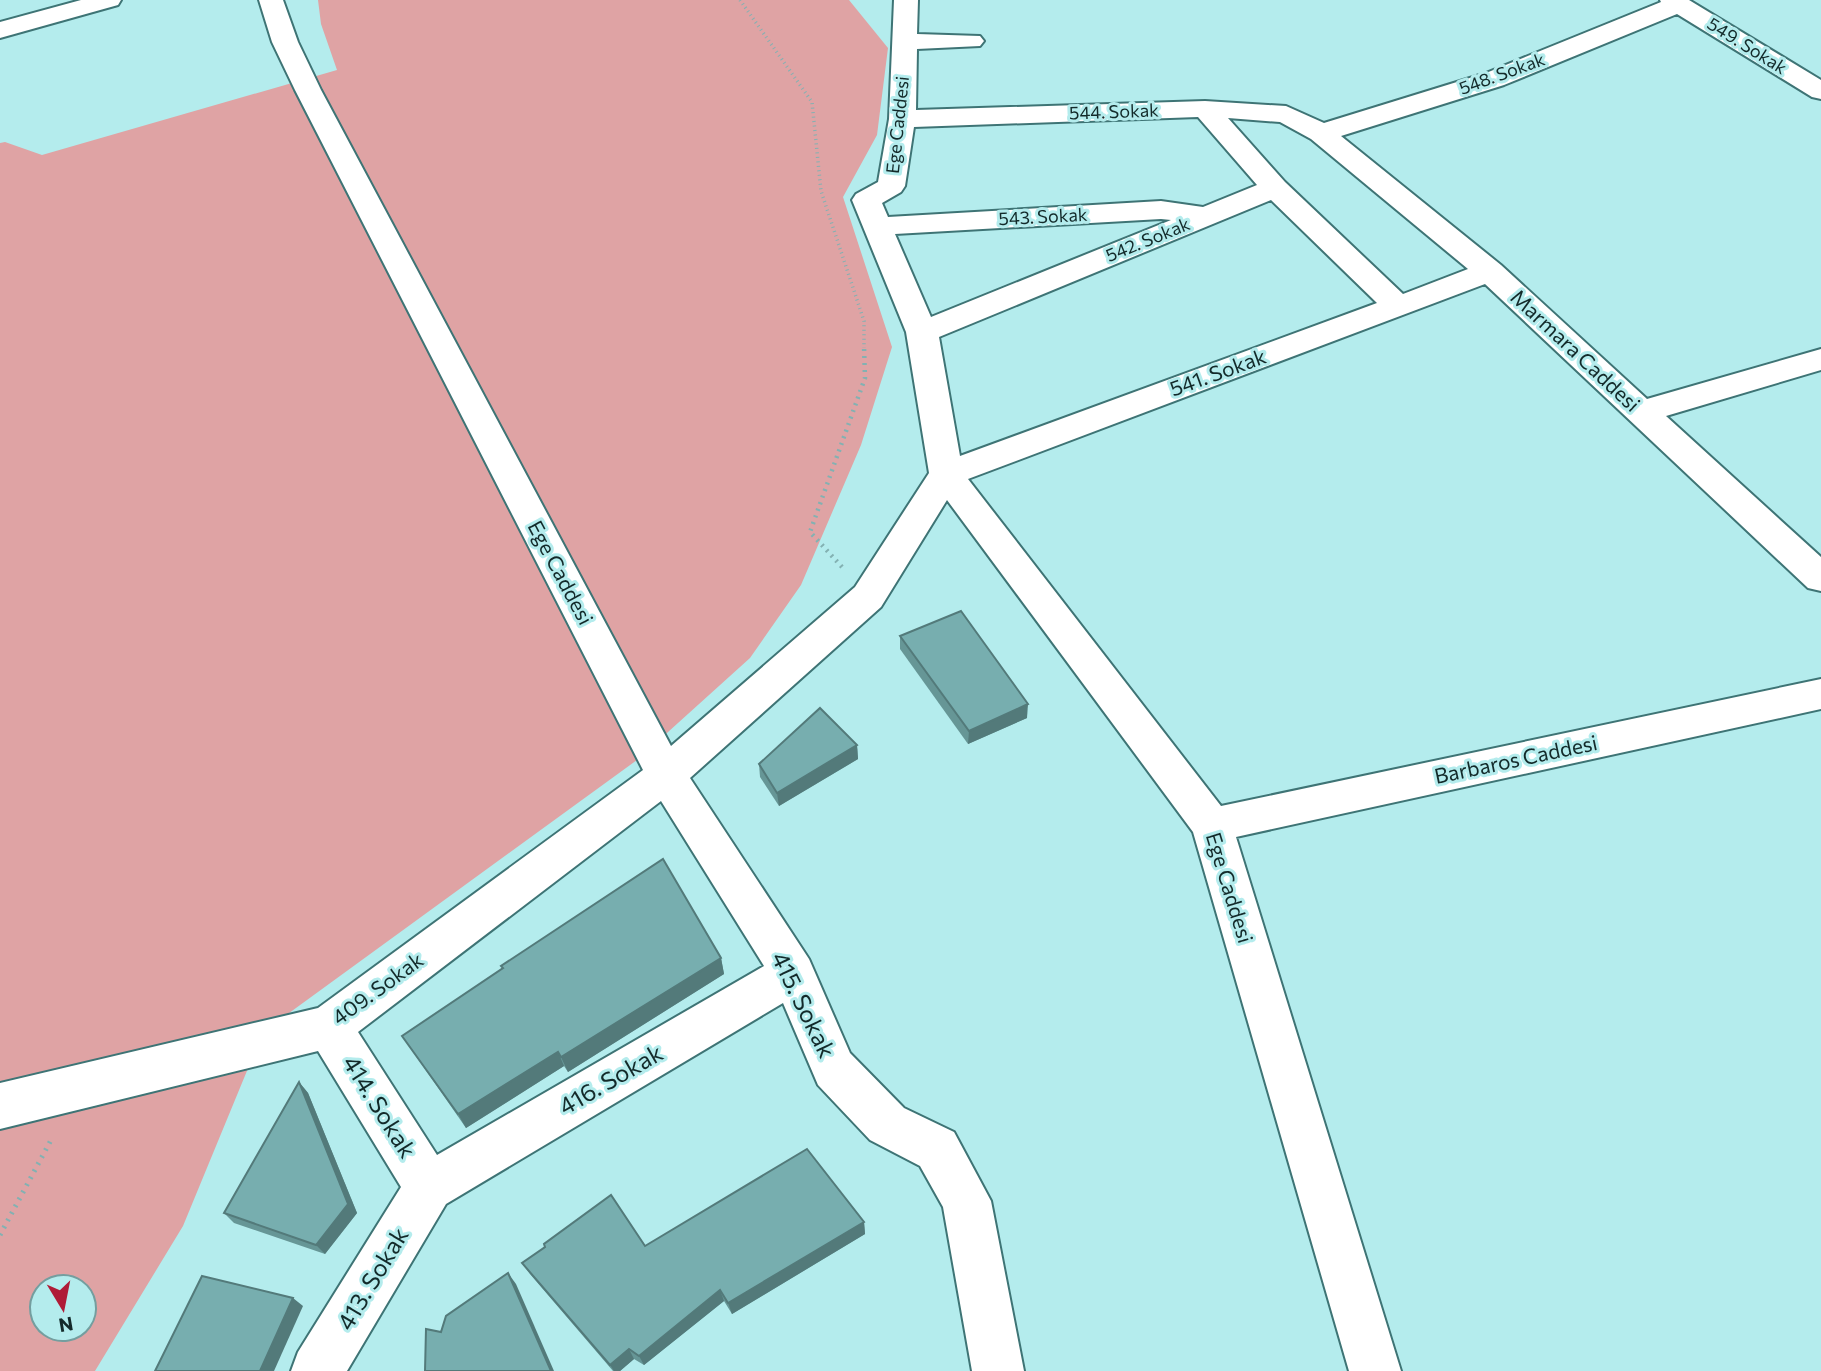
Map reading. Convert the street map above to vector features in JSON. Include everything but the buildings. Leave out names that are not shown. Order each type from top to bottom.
[{"type":"street","points":[[0,12],[41,0]]},
{"type":"street","points":[[0,30],[109,0]]},
{"type":"street","name":"Ege Caddesi","points":[[271,0],[285,41],[308,90],[666,775]]},
{"type":"street","name":"Ege Caddesi","points":[[906,0],[902,119],[891,186],[866,200],[922,332],[946,474],[1212,825],[1375,1371]]},
{"type":"street","name":"549. Sokak","points":[[1676,2],[1821,91]]},
{"type":"street","name":"548. Sokak","points":[[1321,133],[1495,79],[1676,2]]},
{"type":"street","points":[[905,42],[971,41]]},
{"type":"street","points":[[1205,109],[1275,188],[1398,306]]},
{"type":"street","name":"544. Sokak","points":[[902,119],[1205,109],[1286,114],[1321,133]]},
{"type":"street","name":"Marmara Caddesi","points":[[1321,133],[1490,272],[1821,578]]},
{"type":"street","name":"542. Sokak","points":[[922,332],[1275,188]]},
{"type":"street","name":"543. Sokak","points":[[877,226],[1161,210],[1208,216]]},
{"type":"street","name":"541. Sokak","points":[[946,474],[1490,272]]},
{"type":"street","points":[[1641,412],[1821,359]]},
{"type":"street","points":[[666,775],[868,597],[946,474]]},
{"type":"street","name":"Barbaros Caddesi","points":[[1212,825],[1821,694]]},
{"type":"street","name":"415. Sokak","points":[[666,775],[793,973],[834,1069],[887,1124],[937,1149],[966,1201],[998,1371]]},
{"type":"street","name":"409. Sokak","points":[[0,1106],[329,1027],[666,775]]},
{"type":"street","name":"416. Sokak","points":[[429,1187],[793,973]]},
{"type":"street","name":"414. Sokak","points":[[329,1027],[429,1187]]},
{"type":"street","name":"413. Sokak","points":[[317,1371],[429,1187]]},
{"type":"path","points":[[740,0],[812,102],[821,191],[864,321],[865,379],[810,531],[868,597]]},
{"type":"path","points":[[0,1235],[80,1087]]},
{"type":"shaded area","points":[[318,0],[849,0],[888,48],[877,135],[843,197],[892,347],[861,445],[801,585],[750,658],[637,760],[263,1032],[183,1226],[95,1371],[0,1371],[0,143],[5,142],[42,155],[337,70],[321,24]]}]
